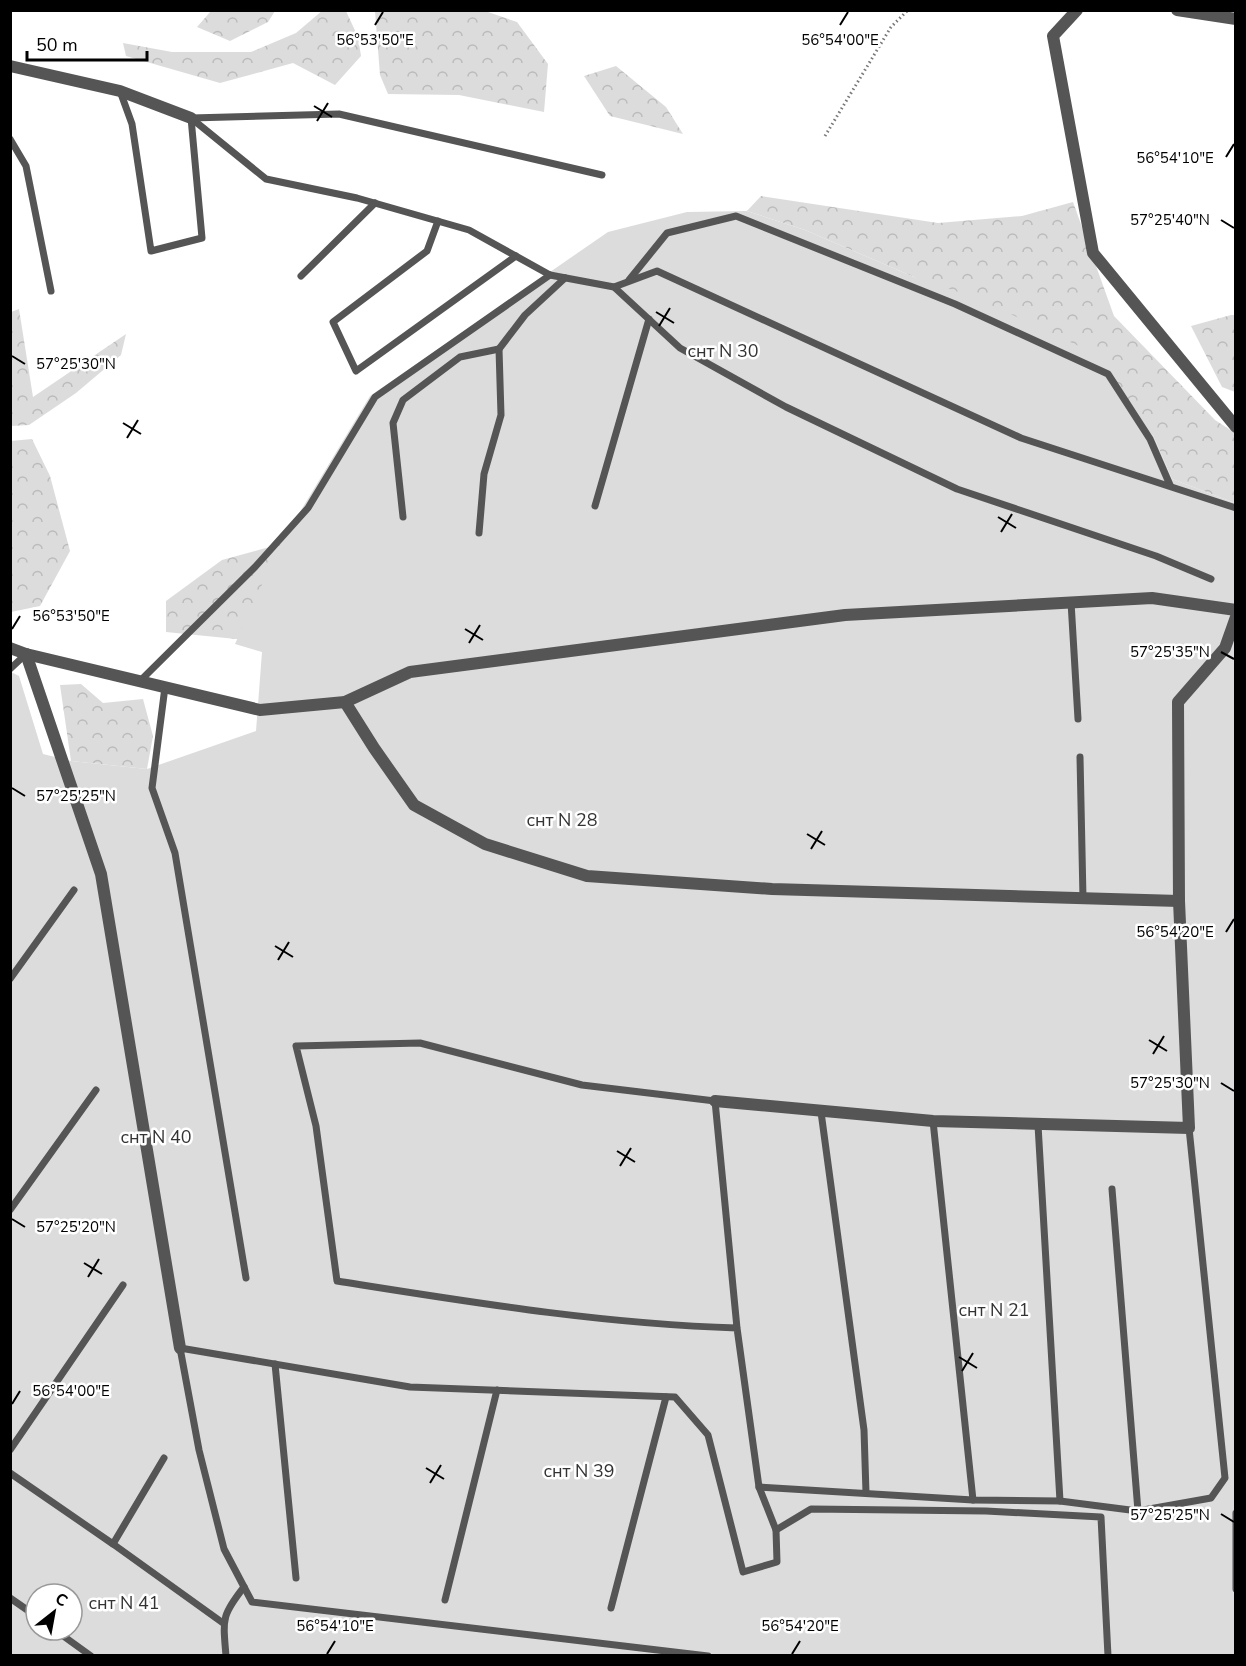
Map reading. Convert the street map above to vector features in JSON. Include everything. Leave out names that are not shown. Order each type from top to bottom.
[{"type":"street","points":[[1077,10],[1053,36],[1093,253],[1236,427]]},
{"type":"street","points":[[1177,10],[1235,20]]},
{"type":"street","points":[[1223,10],[1235,20]]},
{"type":"street","points":[[10,66],[120,91],[191,118]]},
{"type":"street","points":[[10,648],[26,654],[260,710],[345,702],[410,672],[845,615],[1152,598],[1236,610]]},
{"type":"street","points":[[715,1101],[933,1120],[1189,1128],[1179,901],[1178,702],[1225,648],[1236,617]]},
{"type":"street","points":[[26,654],[101,874],[180,1348]]},
{"type":"street","points":[[345,702],[414,805],[485,844],[587,876],[772,889],[1179,901]]},
{"type":"lane","points":[[120,91],[132,124],[151,251],[202,238],[191,118]]},
{"type":"lane","points":[[191,118],[339,114],[602,175]]},
{"type":"lane","points":[[191,118],[266,179],[375,203],[468,230],[550,275],[614,287],[657,271],[1021,438],[1236,508]]},
{"type":"lane","points":[[10,139],[26,166],[51,291]]},
{"type":"lane","points":[[301,276],[375,203]]},
{"type":"lane","points":[[628,282],[667,233],[736,216],[955,304],[1108,374],[1150,439],[1170,485]]},
{"type":"lane","points":[[438,221],[427,251],[333,322],[356,371],[516,256]]},
{"type":"lane","points":[[140,681],[240,582],[308,508],[375,397],[550,275]]},
{"type":"lane","points":[[479,533],[484,474],[501,415],[499,349],[525,315],[565,278]]},
{"type":"lane","points":[[614,287],[680,348],[786,407],[957,489],[1156,555],[1211,579]]},
{"type":"lane","points":[[595,506],[649,319]]},
{"type":"lane","points":[[403,518],[393,423],[403,400],[460,357],[499,349]]},
{"type":"lane","points":[[1071,602],[1078,719]]},
{"type":"lane","points":[[10,669],[26,654]]},
{"type":"lane","points":[[165,687],[152,788],[174,853],[246,1278]]},
{"type":"lane","points":[[1080,757],[1083,898]]},
{"type":"lane","points":[[10,979],[74,890]]},
{"type":"lane","points":[[708,1656],[252,1602],[224,1549],[199,1450],[180,1348],[410,1387],[675,1397],[708,1435],[743,1572],[777,1562],[776,1530],[759,1487],[737,1328],[715,1101],[582,1085],[420,1043],[296,1046],[316,1126],[337,1281],[498,1307],[663,1326],[737,1328]]},
{"type":"lane","points":[[10,1210],[96,1090]]},
{"type":"lane","points":[[821,1112],[864,1430],[866,1493]]},
{"type":"lane","points":[[933,1120],[973,1500]]},
{"type":"lane","points":[[1038,1125],[1060,1501]]},
{"type":"lane","points":[[759,1487],[973,1500],[1060,1501],[1138,1511],[1211,1498],[1226,1478],[1189,1128]]},
{"type":"lane","points":[[1112,1189],[1138,1511]]},
{"type":"lane","points":[[10,1450],[123,1285]]},
{"type":"lane","points":[[275,1364],[296,1578]]},
{"type":"lane","points":[[446,1600],[497,1390]]},
{"type":"lane","points":[[611,1608],[666,1397]]},
{"type":"lane","points":[[113,1544],[164,1458]]},
{"type":"lane","points":[[10,1473],[224,1623]]},
{"type":"lane","points":[[776,1530],[811,1509],[986,1511],[1101,1517],[1108,1656]]},
{"type":"lane","points":[[1236,1513],[1236,1589]]},
{"type":"lane","points":[[226,1656],[224,1623],[226,1610],[244,1587]]},
{"type":"lane","points":[[10,1598],[24,1608]]},
{"type":"lane","points":[[72,1642],[91,1656]]},
{"type":"path","points":[[825,136],[891,27],[908,10]]},
{"type":"green space","points":[[323,10],[346,11],[358,37],[361,56],[335,85],[293,63],[220,83],[126,56],[123,43],[172,52],[251,52],[296,33]]},
{"type":"green space","points":[[211,11],[275,11],[268,22],[230,41],[197,27]]},
{"type":"green space","points":[[375,11],[485,11],[517,22],[548,64],[544,112],[459,95],[388,94],[380,75]]},
{"type":"green space","points":[[616,66],[666,107],[683,134],[610,116],[584,76]]},
{"type":"green space","points":[[761,196],[938,223],[1022,216],[1073,202],[1114,316],[1215,420],[1235,433],[1235,503],[1172,479],[1153,435],[914,277],[805,230],[747,211]]},
{"type":"green space","points":[[747,211],[805,230],[914,277],[976,298],[1096,354],[1153,435],[1172,479],[1235,503],[1235,1655],[11,1656],[11,672],[19,676],[43,754],[71,761],[147,769],[256,731],[262,652],[235,644],[280,545],[370,396],[608,232],[687,212]]},
{"type":"green space","points":[[19,309],[33,397],[126,334],[121,355],[76,393],[29,425],[11,426],[11,312]]},
{"type":"green space","points":[[1235,315],[1235,392],[1222,387],[1191,326]]},
{"type":"green space","points":[[32,439],[50,476],[70,551],[40,606],[11,612],[11,441]]},
{"type":"green space","points":[[288,542],[246,640],[166,632],[166,601],[222,560]]},
{"type":"green space","points":[[81,684],[103,703],[143,699],[153,736],[147,769],[71,761],[60,685]]},
{"type":"park label","name":"снт N 30","points":[[723,351]]},
{"type":"park label","name":"снт N 28","points":[[562,820]]},
{"type":"park label","name":"снт N 40","points":[[156,1137]]},
{"type":"park label","name":"снт N 21","points":[[994,1310]]},
{"type":"park label","name":"снт N 39","points":[[579,1471]]},
{"type":"park label","name":"снт N 41","points":[[124,1603]]}]
